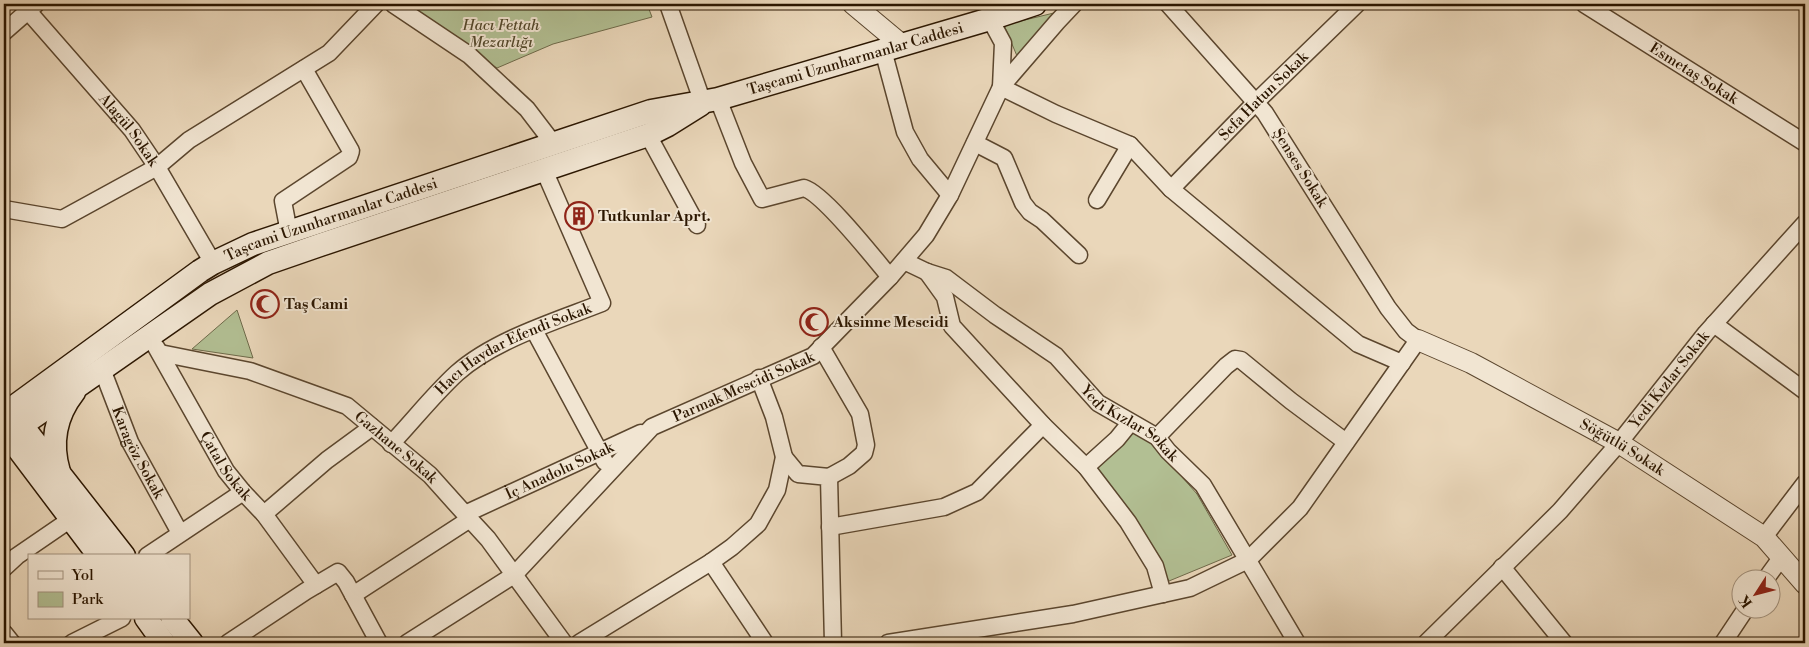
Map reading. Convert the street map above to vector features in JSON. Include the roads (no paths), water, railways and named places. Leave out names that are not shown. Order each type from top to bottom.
[{"type":"main road","name":"Taşcami Uzunharmanlar Caddesi","points":[[8,418],[213,263],[253,244],[650,111],[710,101],[990,19],[1033,4]]},
{"type":"main road","name":"Taşcami Uzunharmanlar Caddesi","points":[[8,418],[80,384],[102,369],[154,344],[210,294],[268,263],[648,135],[710,101]]},
{"type":"main road","points":[[60,475],[54,451],[55,430],[64,406],[80,384]]},
{"type":"main road","points":[[8,418],[60,475],[122,554]]},
{"type":"main road","points":[[8,418],[71,519],[97,554]]},
{"type":"main road","points":[[147,620],[164,643]]},
{"type":"main road","points":[[174,620],[192,643]]},
{"type":"street","points":[[4,195],[8,209],[62,220],[157,167],[189,140],[329,53],[376,4]]},
{"type":"street","points":[[393,4],[468,55],[527,109],[553,143]]},
{"type":"street","points":[[668,4],[710,101],[762,199],[804,188],[810,190],[823,201],[890,277]]},
{"type":"street","points":[[853,4],[893,47],[905,132],[920,159],[950,195]]},
{"type":"street","name":"Parmak Mescidi Sokak","points":[[407,643],[514,575],[652,427],[759,378],[813,356],[890,277],[935,222],[950,195],[1001,87],[1074,4]]},
{"type":"street","name":"Şenses Sokak","points":[[1168,4],[1256,102],[1274,127],[1388,308],[1406,331],[1418,340]]},
{"type":"street","name":"Sefa Hatun Sokak","points":[[1171,189],[1256,102],[1357,4]]},
{"type":"street","name":"Esmetaş Sokak","points":[[1584,4],[1805,143]]},
{"type":"street","points":[[4,32],[32,7]]},
{"type":"street","name":"Alagül Sokak","points":[[32,7],[132,130],[157,167],[213,263]]},
{"type":"street","points":[[990,19],[1002,44],[1001,87],[1056,114],[1130,144],[1171,189],[1358,344],[1402,362]]},
{"type":"street","points":[[287,232],[283,201],[349,157],[351,151],[304,69]]},
{"type":"street","points":[[648,135],[698,225]]},
{"type":"street","points":[[975,143],[1004,158],[1026,207],[1079,255]]},
{"type":"street","points":[[1098,200],[1130,144]]},
{"type":"street","name":"Hacı Haydar Efendi Sokak","points":[[391,444],[457,374],[493,349],[534,330],[602,303],[544,170]]},
{"type":"street","name":"Yedi Kızlar Sokak","points":[[1426,643],[1560,511],[1619,443],[1714,324],[1805,223]]},
{"type":"street","name":"Yedi Kızlar Sokak","points":[[904,261],[927,272],[946,278],[995,315],[1056,356],[1098,403],[1157,437],[1168,451],[1203,485],[1297,643]]},
{"type":"street","points":[[927,272],[945,296],[952,326],[1043,425],[1086,467],[1128,522],[1155,566],[1163,594]]},
{"type":"street","points":[[1714,324],[1805,391]]},
{"type":"street","points":[[534,330],[610,471]]},
{"type":"street","points":[[888,643],[942,639],[1073,614],[1190,588],[1248,560],[1300,508],[1418,340]]},
{"type":"street","name":"Söğütlü Sokak","points":[[1418,340],[1471,363],[1619,443],[1764,538],[1805,584]]},
{"type":"street","name":"Gazhane Sokak","points":[[154,344],[268,377],[347,406],[430,475],[468,516],[488,539],[564,643]]},
{"type":"street","name":"Çatal Sokak","points":[[154,344],[226,471],[264,514],[316,584]]},
{"type":"street","points":[[759,378],[774,417],[784,457],[798,474],[829,477],[849,466],[864,453],[866,445],[860,414],[821,347]]},
{"type":"street","points":[[1157,437],[1235,359],[1241,360],[1291,401],[1346,442]]},
{"type":"street","name":"Karagöz Sokak","points":[[102,369],[130,442],[180,533]]},
{"type":"street","points":[[1086,467],[1117,439],[1130,423]]},
{"type":"street","points":[[830,527],[944,507],[977,492],[1043,425]]},
{"type":"street","points":[[264,514],[327,460],[372,427]]},
{"type":"street","name":"İç Anadolu Sokak","points":[[353,595],[468,516],[652,427]]},
{"type":"street","points":[[579,643],[711,562],[732,547],[758,524],[777,490],[784,457]]},
{"type":"street","points":[[829,477],[833,643]]},
{"type":"street","points":[[1764,538],[1805,483]]},
{"type":"street","points":[[149,554],[243,492]]},
{"type":"street","points":[[4,568],[17,556],[71,519]]},
{"type":"street","points":[[1772,570],[1781,558]]},
{"type":"street","points":[[711,562],[765,643]]},
{"type":"street","points":[[1502,567],[1564,643]]},
{"type":"street","points":[[228,643],[316,584],[338,572],[353,595],[378,643]]},
{"type":"street","points":[[72,643],[118,620]]},
{"type":"street","points":[[1723,643],[1738,620]]},
{"type":"street","points":[[4,633],[12,643]]},
{"type":"place","name":"Tutkunlar Aprt.","points":[[579,216]]},
{"type":"place","name":"Taş Cami","points":[[265,304]]},
{"type":"place","name":"Aksinne Mescidi","points":[[814,322]]},
{"type":"park label","name":"Hacı Fettah Mezarlığı","points":[[501,34]]}]
